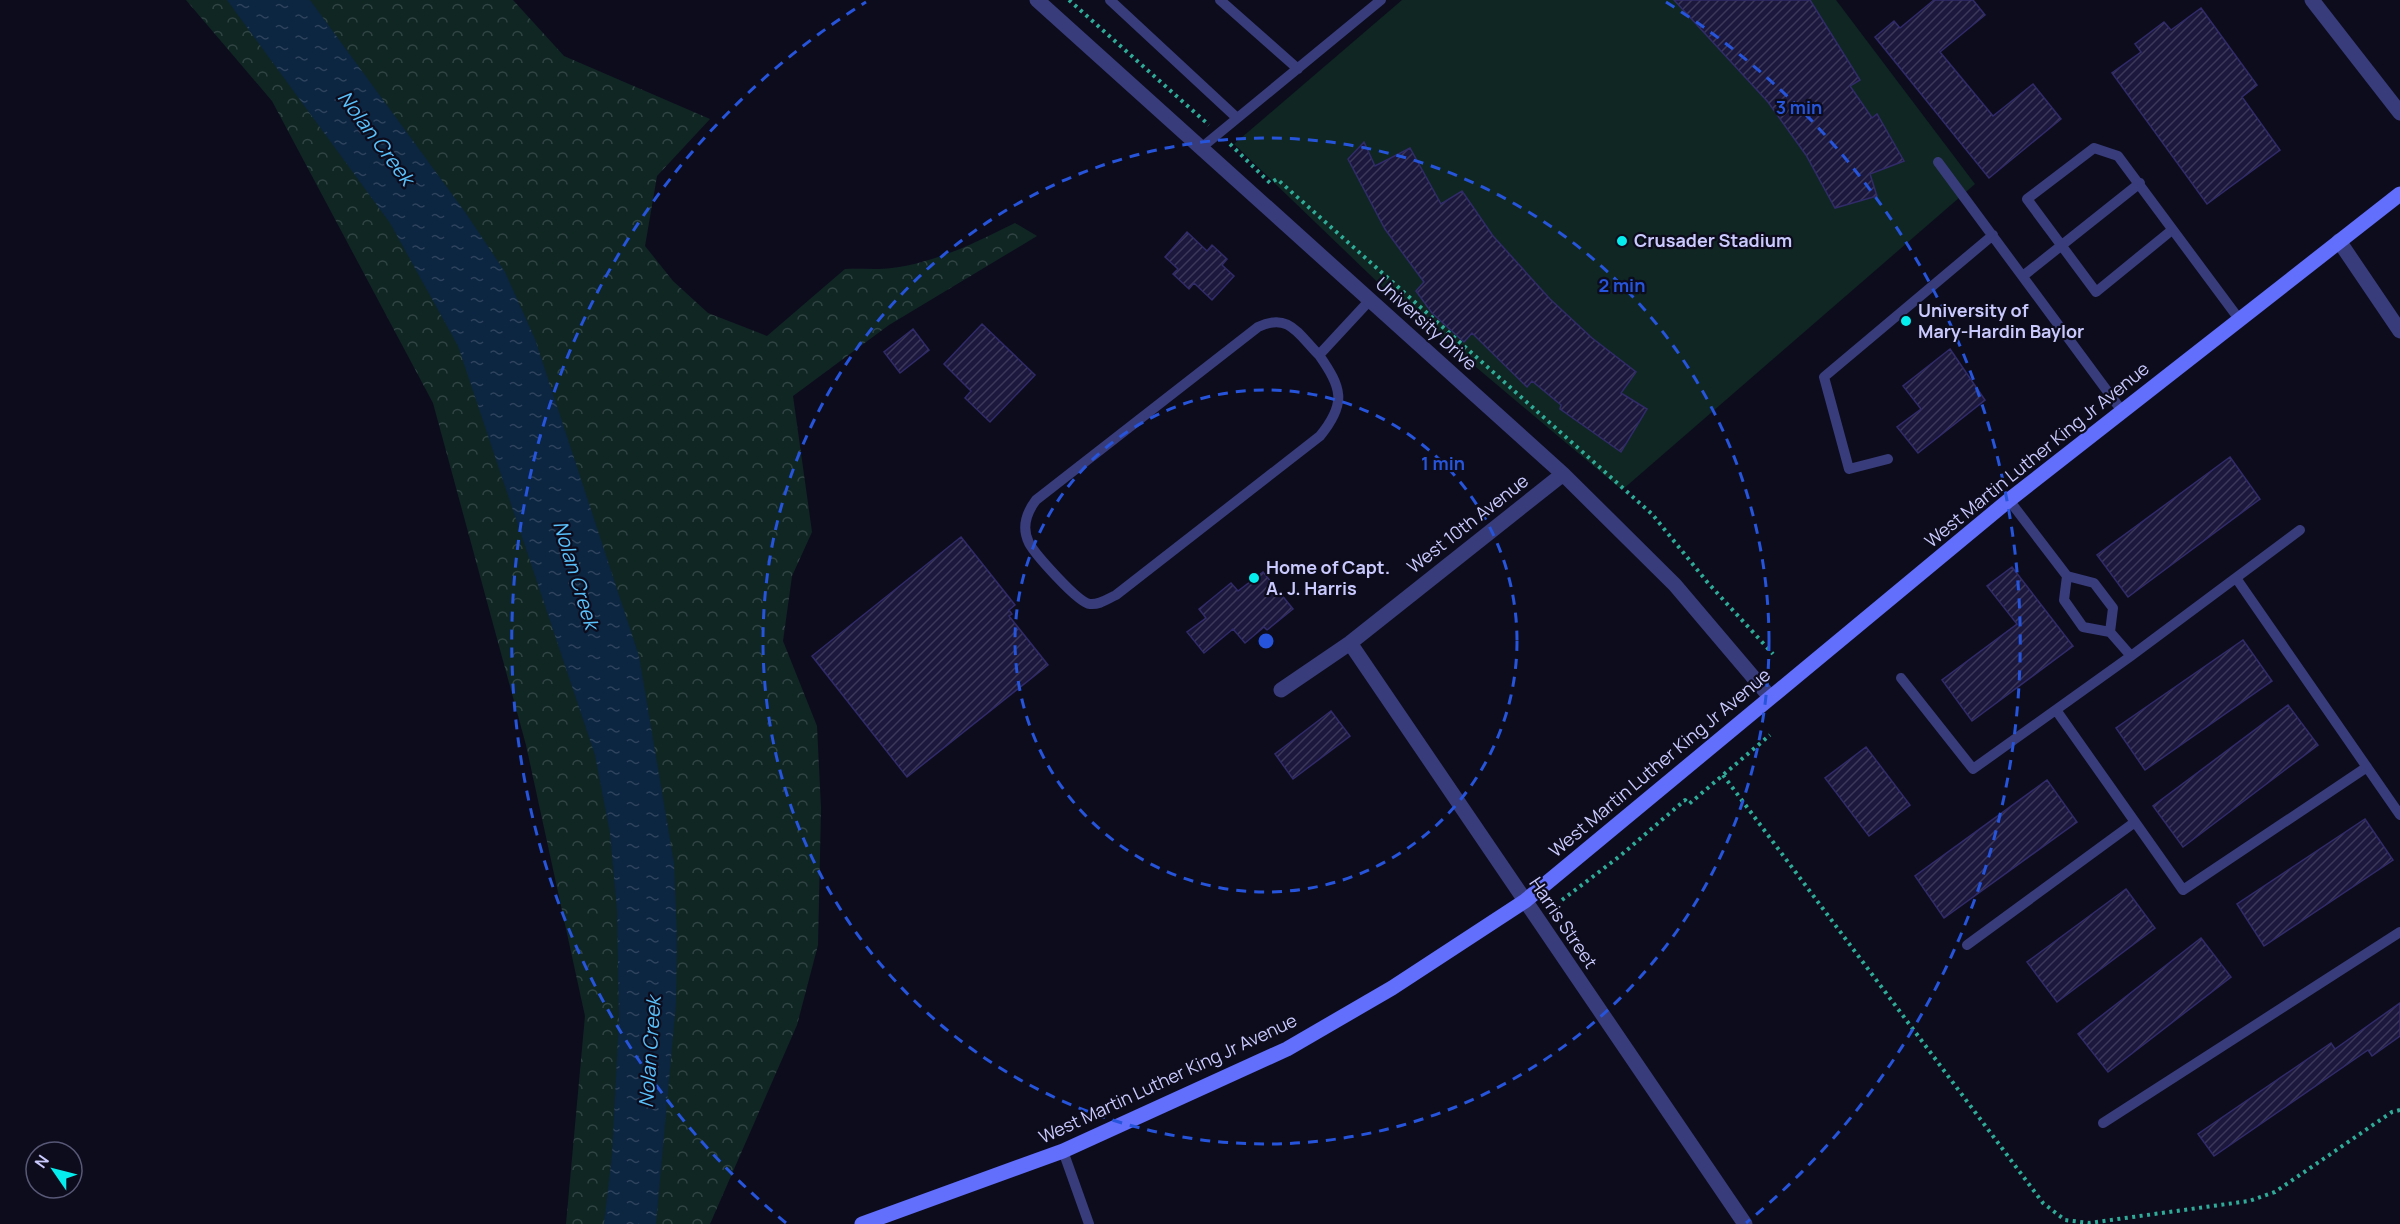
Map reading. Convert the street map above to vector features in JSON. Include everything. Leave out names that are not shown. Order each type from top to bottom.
[{"type":"street","name":"University Drive","points":[[1037,0],[1563,474],[1676,585],[1770,697]]},
{"type":"street","points":[[2312,0],[2400,113]]},
{"type":"street","name":"West Martin Luther King Jr Avenue","points":[[862,1224],[1063,1151],[1287,1049],[1392,988],[1525,901],[2009,500],[2400,194]]},
{"type":"street","points":[[2339,241],[2400,332]]},
{"type":"street","name":"West 10th Avenue","points":[[1281,690],[1350,643],[1563,474]]},
{"type":"street","name":"Harris Street","points":[[1350,643],[1745,1224]]},
{"type":"lane","points":[[1110,0],[1238,118]]},
{"type":"lane","points":[[1220,0],[1298,69]]},
{"type":"lane","points":[[1201,148],[1381,0]]},
{"type":"lane","points":[[2172,230],[2097,292],[2027,200],[2094,147],[2118,156],[2239,319]]},
{"type":"lane","points":[[1938,162],[2122,411]]},
{"type":"lane","points":[[2023,276],[2140,183]]},
{"type":"lane","points":[[1888,459],[1850,470],[1824,377],[1993,235]]},
{"type":"lane","points":[[1319,355],[1370,300]]},
{"type":"lane","points":[[1272,320],[1283,321],[1319,355],[1336,379],[1338,400],[1335,418],[1320,436],[1116,595],[1101,603],[1088,604],[1076,598],[1029,543],[1026,513],[1036,500],[1258,327],[1272,320]]},
{"type":"lane","points":[[2009,500],[2067,576],[2094,583],[2113,608],[2110,633]]},
{"type":"lane","points":[[1901,678],[1973,769],[2131,656],[2300,530]]},
{"type":"lane","points":[[2067,576],[2064,600],[2084,627],[2110,633],[2131,656]]},
{"type":"lane","points":[[2236,578],[2400,815]]},
{"type":"lane","points":[[2056,710],[2183,890],[2367,767]]},
{"type":"lane","points":[[1967,945],[2135,822]]},
{"type":"lane","points":[[2103,1123],[2400,932]]},
{"type":"lane","points":[[1063,1151],[1089,1224]]},
{"type":"path","points":[[1069,0],[1219,134],[1270,183],[1277,179],[1537,413],[1617,480],[1652,514],[1708,583],[1773,654]]},
{"type":"path","points":[[1562,900],[1620,856],[1685,800],[1689,804],[1770,735]]},
{"type":"path","points":[[1723,775],[2043,1203],[2065,1220],[2089,1223],[2249,1201],[2275,1192],[2392,1112],[2400,1110]]},
{"type":"green space","points":[[186,0],[513,0],[564,56],[710,119],[657,176],[645,246],[673,281],[708,313],[767,336],[845,269],[886,269],[925,261],[970,244],[1015,223],[1037,236],[889,325],[793,396],[812,532],[792,576],[783,641],[817,726],[821,808],[818,945],[797,1025],[710,1224],[566,1224],[585,1016],[526,745],[433,403],[272,101]]},
{"type":"green space","name":"Crusader Stadium","points":[[1402,0],[1836,0],[1975,184],[1622,490],[1394,298],[1234,144]]},
{"type":"water","name":"Nolan Creek","points":[[227,0],[310,0],[465,212],[505,272],[535,339],[639,656],[674,863],[677,938],[676,1003],[656,1224],[604,1224],[612,1155],[619,1019],[617,910],[610,833],[595,755],[458,346],[390,223]]},
{"type":"building","points":[[1674,0],[1810,0],[1860,80],[1850,86],[1872,118],[1877,114],[1904,161],[1870,174],[1877,196],[1835,208],[1806,155],[1768,102]]},
{"type":"building","points":[[1934,0],[1973,0],[1985,15],[1940,52],[1993,116],[2033,84],[2061,119],[1989,178],[1875,37],[1894,21],[1900,28]]},
{"type":"building","points":[[2201,8],[2257,85],[2242,97],[2280,150],[2207,204],[2112,73],[2141,52],[2135,44],[2164,22],[2171,30]]},
{"type":"building","points":[[1364,142],[1375,166],[1410,148],[1441,204],[1462,191],[1493,236],[1550,299],[1592,338],[1636,372],[1621,393],[1647,409],[1621,452],[1560,409],[1561,405],[1532,381],[1527,387],[1472,333],[1464,342],[1432,313],[1416,291],[1424,282],[1385,229],[1348,159]]},
{"type":"building","points":[[1187,232],[1207,251],[1212,245],[1227,259],[1222,265],[1234,276],[1212,300],[1194,283],[1189,289],[1173,274],[1178,269],[1165,257]]},
{"type":"building","points":[[982,324],[1035,375],[990,422],[965,398],[971,391],[944,364]]},
{"type":"building","points":[[913,329],[929,350],[900,373],[884,352]]},
{"type":"building","points":[[1950,349],[1985,400],[1918,453],[1897,427],[1921,409],[1903,386]]},
{"type":"building","points":[[2230,457],[2260,499],[2128,597],[2097,555]]},
{"type":"building","points":[[961,537],[1015,605],[1009,610],[1012,614],[1009,616],[1048,665],[907,777],[812,656]]},
{"type":"building","points":[[2012,567],[2073,646],[1972,721],[1942,680],[2017,624],[1987,586]]},
{"type":"building","points":[[1263,572],[1293,609],[1267,630],[1264,627],[1245,643],[1233,629],[1204,653],[1187,632],[1206,618],[1199,609],[1231,583],[1238,591]]},
{"type":"building","points":[[2243,640],[2272,681],[2145,770],[2116,728]]},
{"type":"building","points":[[2288,705],[2318,745],[2183,847],[2153,806]]},
{"type":"building","points":[[1331,711],[1350,736],[1293,779],[1275,754]]},
{"type":"building","points":[[1866,747],[1910,805],[1869,836],[1825,778]]},
{"type":"building","points":[[2047,780],[2077,822],[1944,918],[1915,876]]},
{"type":"building","points":[[2365,819],[2393,860],[2264,946],[2237,904]]},
{"type":"building","points":[[2126,889],[2155,928],[2057,1002],[2027,962]]},
{"type":"building","points":[[2201,938],[2231,977],[2108,1072],[2078,1034]]},
{"type":"building","points":[[2400,1003],[2400,1036],[2372,1056],[2368,1050],[2214,1156],[2198,1134],[2331,1043],[2335,1049]]},
{"type":"place","name":"Crusader Stadium","points":[[1622,241]]},
{"type":"place","name":"University of Mary-Hardin Baylor","points":[[1906,321]]},
{"type":"place","name":"Home of Capt. A. J. Harris","points":[[1254,578]]}]
